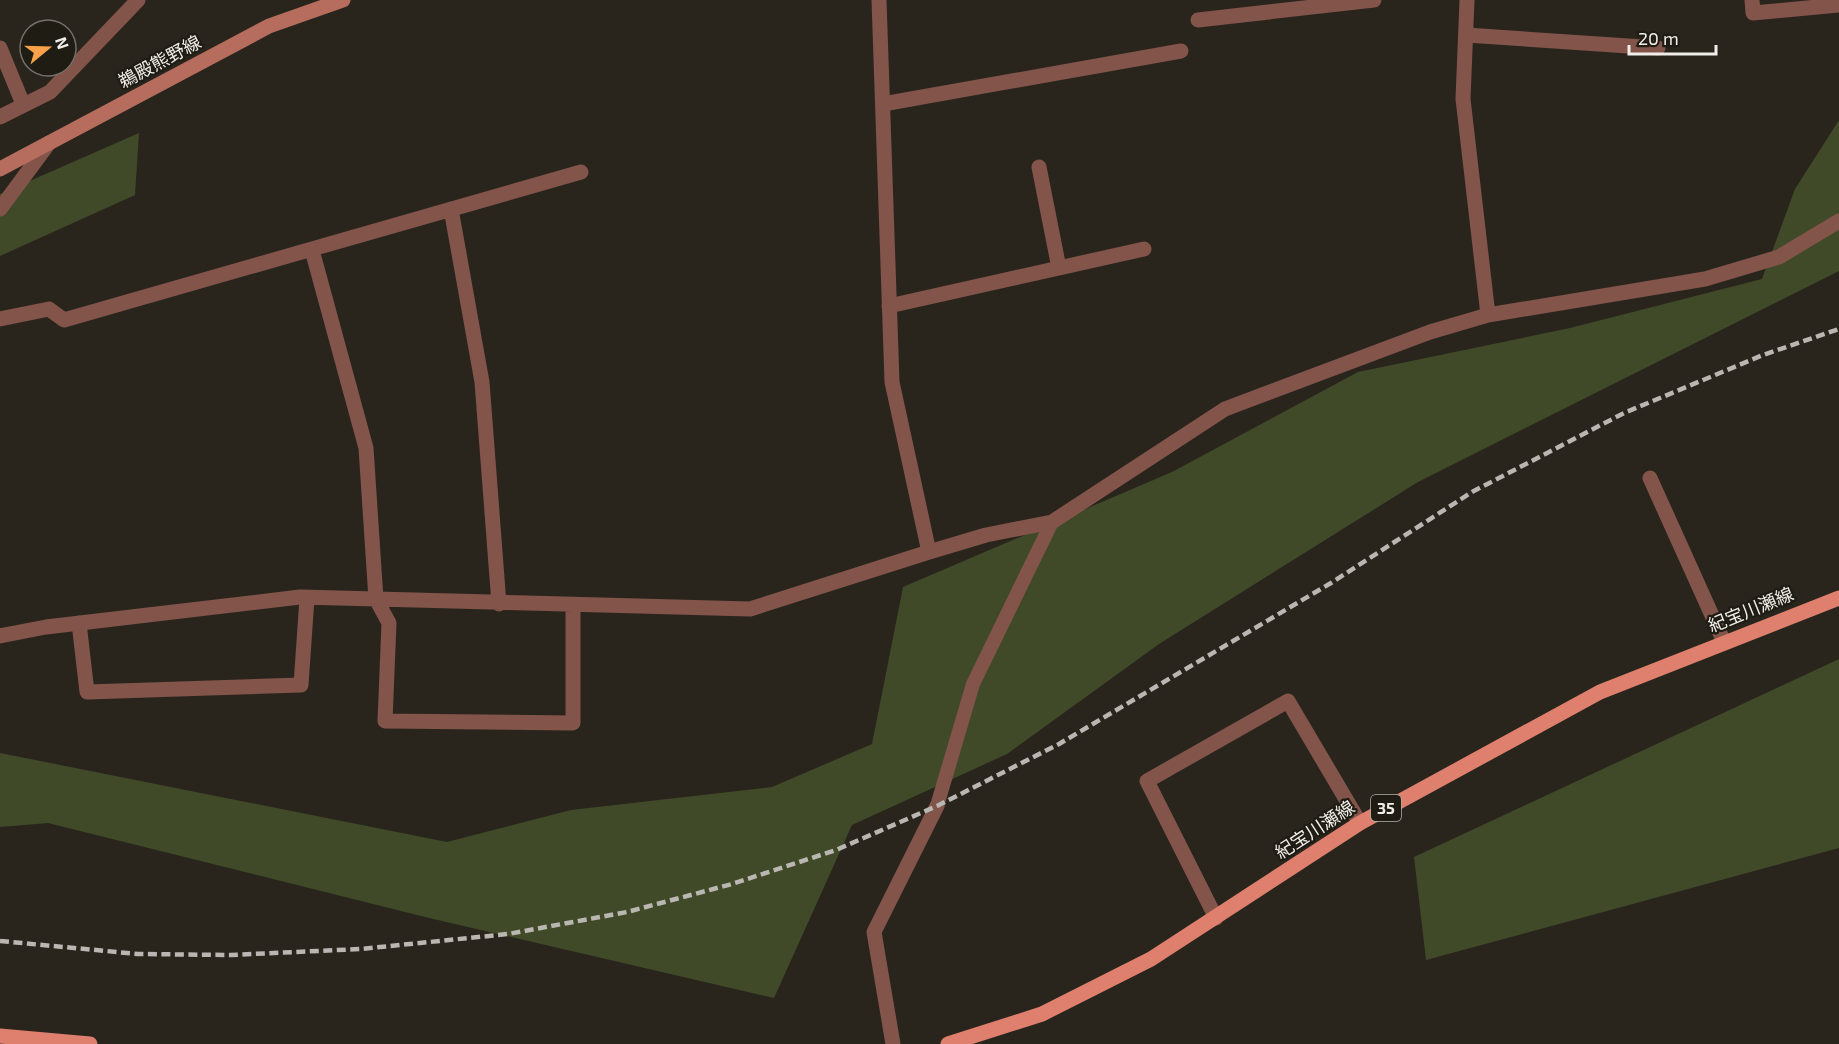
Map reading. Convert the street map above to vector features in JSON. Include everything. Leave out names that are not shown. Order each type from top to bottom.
[{"type":"main road","name":"鵜殿熊野線","points":[[0,169],[268,26],[343,0]]},
{"type":"main road","name":"紀宝川瀬線","points":[[948,1044],[1042,1014],[1151,959],[1360,823],[1600,692],[1839,598]]},
{"type":"main road","points":[[0,1036],[90,1044]]},
{"type":"street","points":[[0,117],[50,92],[138,0]]},
{"type":"street","points":[[879,0],[892,382],[929,552]]},
{"type":"street","points":[[1198,20],[1374,0]]},
{"type":"street","points":[[1467,0],[1463,99],[1488,315]]},
{"type":"street","points":[[1752,0],[1753,13],[1839,5]]},
{"type":"street","points":[[1466,35],[1658,48]]},
{"type":"street","points":[[0,48],[23,104]]},
{"type":"street","points":[[883,104],[1181,51]]},
{"type":"street","points":[[0,209],[49,144]]},
{"type":"street","points":[[1039,167],[1059,268]]},
{"type":"street","points":[[0,319],[49,309],[64,320],[580,172]]},
{"type":"street","points":[[451,209],[482,382],[499,604]]},
{"type":"street","points":[[0,636],[79,623],[307,598],[750,609],[986,535],[1052,522],[1225,410],[1430,332],[1488,315],[1705,279],[1779,257],[1839,221]]},
{"type":"street","points":[[889,306],[1144,249]]},
{"type":"street","points":[[312,250],[366,448],[376,599],[389,623],[385,721],[573,723],[573,606]]},
{"type":"street","points":[[1650,478],[1724,642]]},
{"type":"street","points":[[79,623],[87,692],[302,685],[307,598]]},
{"type":"street","points":[[1216,918],[1147,781],[1288,701],[1360,823]]},
{"type":"street","points":[[893,1044],[874,932],[937,806]]},
{"type":"lane","points":[[937,806],[973,684],[1052,522]]},
{"type":"green space","points":[[1839,120],[1839,271],[1418,482],[1159,644],[1007,754],[852,825],[774,998],[425,917],[48,823],[0,827],[0,753],[447,842],[571,810],[772,787],[872,744],[903,587],[1172,472],[1358,372],[1570,328],[1762,279],[1795,189]]},
{"type":"green space","points":[[139,133],[135,195],[0,256],[0,194]]},
{"type":"green space","points":[[1839,659],[1839,848],[1426,960],[1414,857]]},
{"type":"railway","points":[[0,941],[138,954],[231,955],[361,949],[508,934],[627,912],[732,884],[836,850],[937,806],[1059,744],[1331,583],[1472,492],[1624,413],[1763,355],[1839,329]]}]
